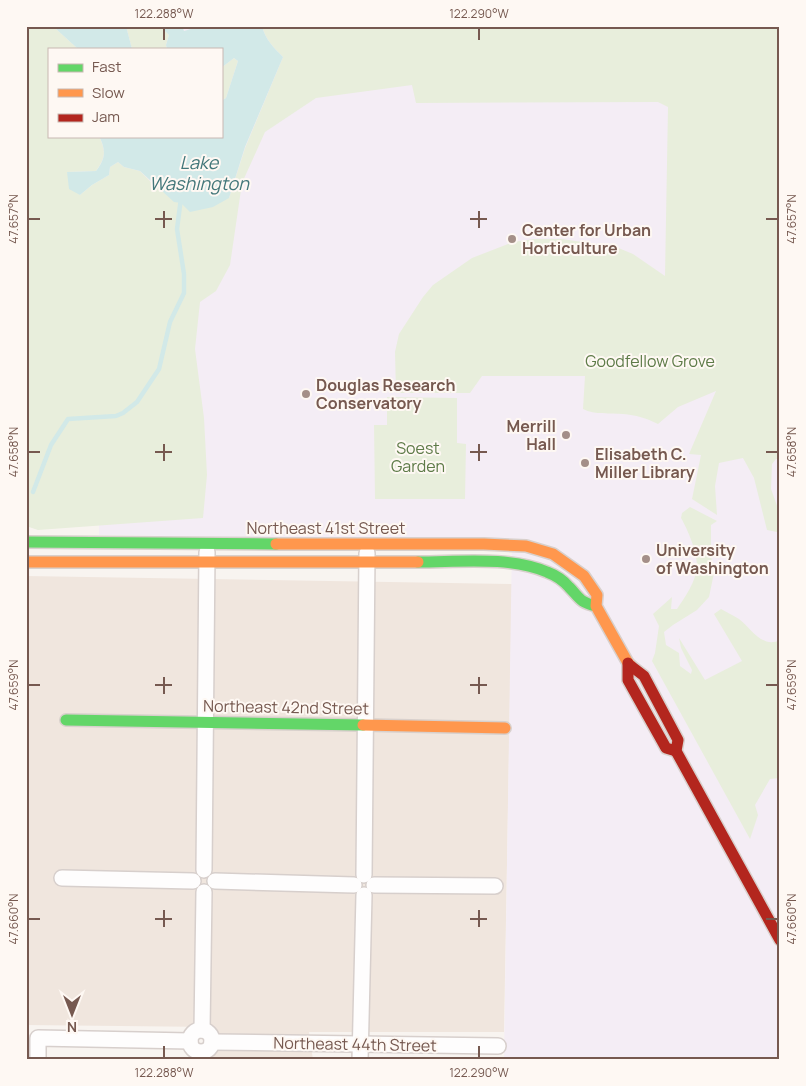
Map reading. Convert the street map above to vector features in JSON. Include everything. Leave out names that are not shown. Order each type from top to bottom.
[{"type":"street","name":"Northeast 41st Street","points":[[27,541],[484,544],[518,545],[538,549],[558,557],[584,576],[597,595],[596,606],[628,663]]},
{"type":"street","points":[[62,878],[199,875],[212,873],[215,881],[212,889],[204,892],[196,888],[199,875],[205,722],[207,543]]},
{"type":"street","points":[[360,1060],[364,885],[367,544]]},
{"type":"street","name":"Northeast 41st Street","points":[[26,562],[506,562],[545,571],[570,587],[580,601],[596,606]]},
{"type":"street","points":[[628,663],[628,680],[666,748],[676,750]]},
{"type":"street","points":[[628,663],[644,676],[678,740],[676,750],[780,940]]},
{"type":"street","name":"Northeast 42nd Street","points":[[66,720],[505,728]]},
{"type":"street","points":[[215,881],[495,886]]},
{"type":"street","points":[[38,1060],[38,1038],[190,1041],[194,1049],[204,1046],[204,892]]},
{"type":"street","name":"Northeast 44th Street","points":[[204,1046],[360,1044],[498,1046]]},
{"type":"shaded area","name":"University of Washington","points":[[99,26],[780,26],[780,1060],[504,1060],[512,541],[99,535],[99,138],[222,138],[222,48],[99,48]]},
{"type":"shaded area","points":[[26,576],[512,584],[504,1032],[309,1032],[313,1060],[214,1060],[213,1027],[26,1025]]},
{"type":"green space","name":"Goodfellow Grove","points":[[26,26],[56,26],[56,29],[77,48],[48,48],[48,138],[100,138],[104,154],[102,162],[96,171],[67,172],[80,195],[109,175],[110,167],[118,162],[124,167],[140,171],[154,185],[229,198],[245,148],[283,57],[273,47],[262,26],[780,26],[780,459],[776,459],[772,464],[771,489],[780,514],[777,532],[767,530],[754,478],[743,458],[719,463],[715,486],[717,515],[692,499],[701,455],[689,454],[716,391],[678,407],[658,424],[632,415],[598,413],[583,409],[585,376],[482,376],[470,393],[396,393],[395,352],[399,334],[433,285],[472,258],[513,242],[534,239],[562,239],[616,247],[633,254],[665,276],[668,107],[658,102],[416,103],[412,85],[316,98],[265,132],[242,183],[230,265],[216,291],[200,302],[195,349],[204,418],[207,475],[203,518],[38,530],[26,526]]},
{"type":"green space","points":[[126,26],[160,26],[169,35],[167,48],[132,48]]},
{"type":"green space","points":[[234,58],[238,61],[226,98],[222,100],[222,67]]},
{"type":"green space","name":"Soest Garden","points":[[387,397],[457,398],[457,443],[466,444],[465,499],[375,499],[374,425],[387,425]]},
{"type":"green space","points":[[690,507],[717,521],[711,525],[711,556],[714,573],[709,597],[697,610],[664,632],[666,645],[679,653],[680,666],[691,674],[692,670],[681,648],[679,638],[705,680],[742,661],[714,614],[721,609],[739,619],[762,640],[774,642],[780,640],[780,778],[770,779],[755,805],[758,815],[750,839],[652,661],[659,626],[653,614],[672,597],[671,609],[677,609],[695,578],[697,560],[681,518],[682,513]]},
{"type":"water","points":[[56,26],[126,26],[132,48],[77,48],[56,29]]},
{"type":"water","name":"Lake Washington","points":[[160,26],[182,26],[184,31],[201,26],[262,26],[273,47],[283,57],[245,147],[229,198],[213,207],[190,212],[181,203],[174,202],[140,171],[124,167],[118,162],[110,167],[109,175],[80,195],[69,189],[67,172],[96,171],[104,154],[100,138],[222,138],[222,100],[226,98],[238,61],[234,58],[222,67],[222,48],[167,48],[169,35]]},
{"type":"waterway","points":[[33,492],[51,445],[68,419],[116,416],[123,413],[137,402],[159,369],[170,322],[184,293],[184,274],[177,229],[181,198]]},
{"type":"traffic: fast","points":[[26,542],[276,544]]},
{"type":"traffic: fast","points":[[418,562],[484,561],[532,567],[556,576],[583,601],[596,606]]},
{"type":"traffic: fast","points":[[66,720],[363,725]]},
{"type":"traffic: slow","points":[[276,544],[484,544],[526,546],[553,554],[584,576],[597,595],[596,606],[631,666]]},
{"type":"traffic: slow","points":[[26,562],[418,562]]},
{"type":"traffic: slow","points":[[363,725],[505,728]]},
{"type":"traffic: jam","points":[[628,663],[628,680],[666,748],[676,751]]},
{"type":"traffic: jam","points":[[631,666],[644,676],[678,740],[676,751],[780,940]]},
{"type":"place","name":"Center for Urban Horticulture","points":[[512,239]]},
{"type":"place","name":"Douglas Research Conservatory","points":[[306,394]]},
{"type":"place","name":"Merrill Hall","points":[[566,435]]},
{"type":"place","name":"Elisabeth C. Miller Library","points":[[585,463]]},
{"type":"place","name":"University of Washington","points":[[646,559]]}]
